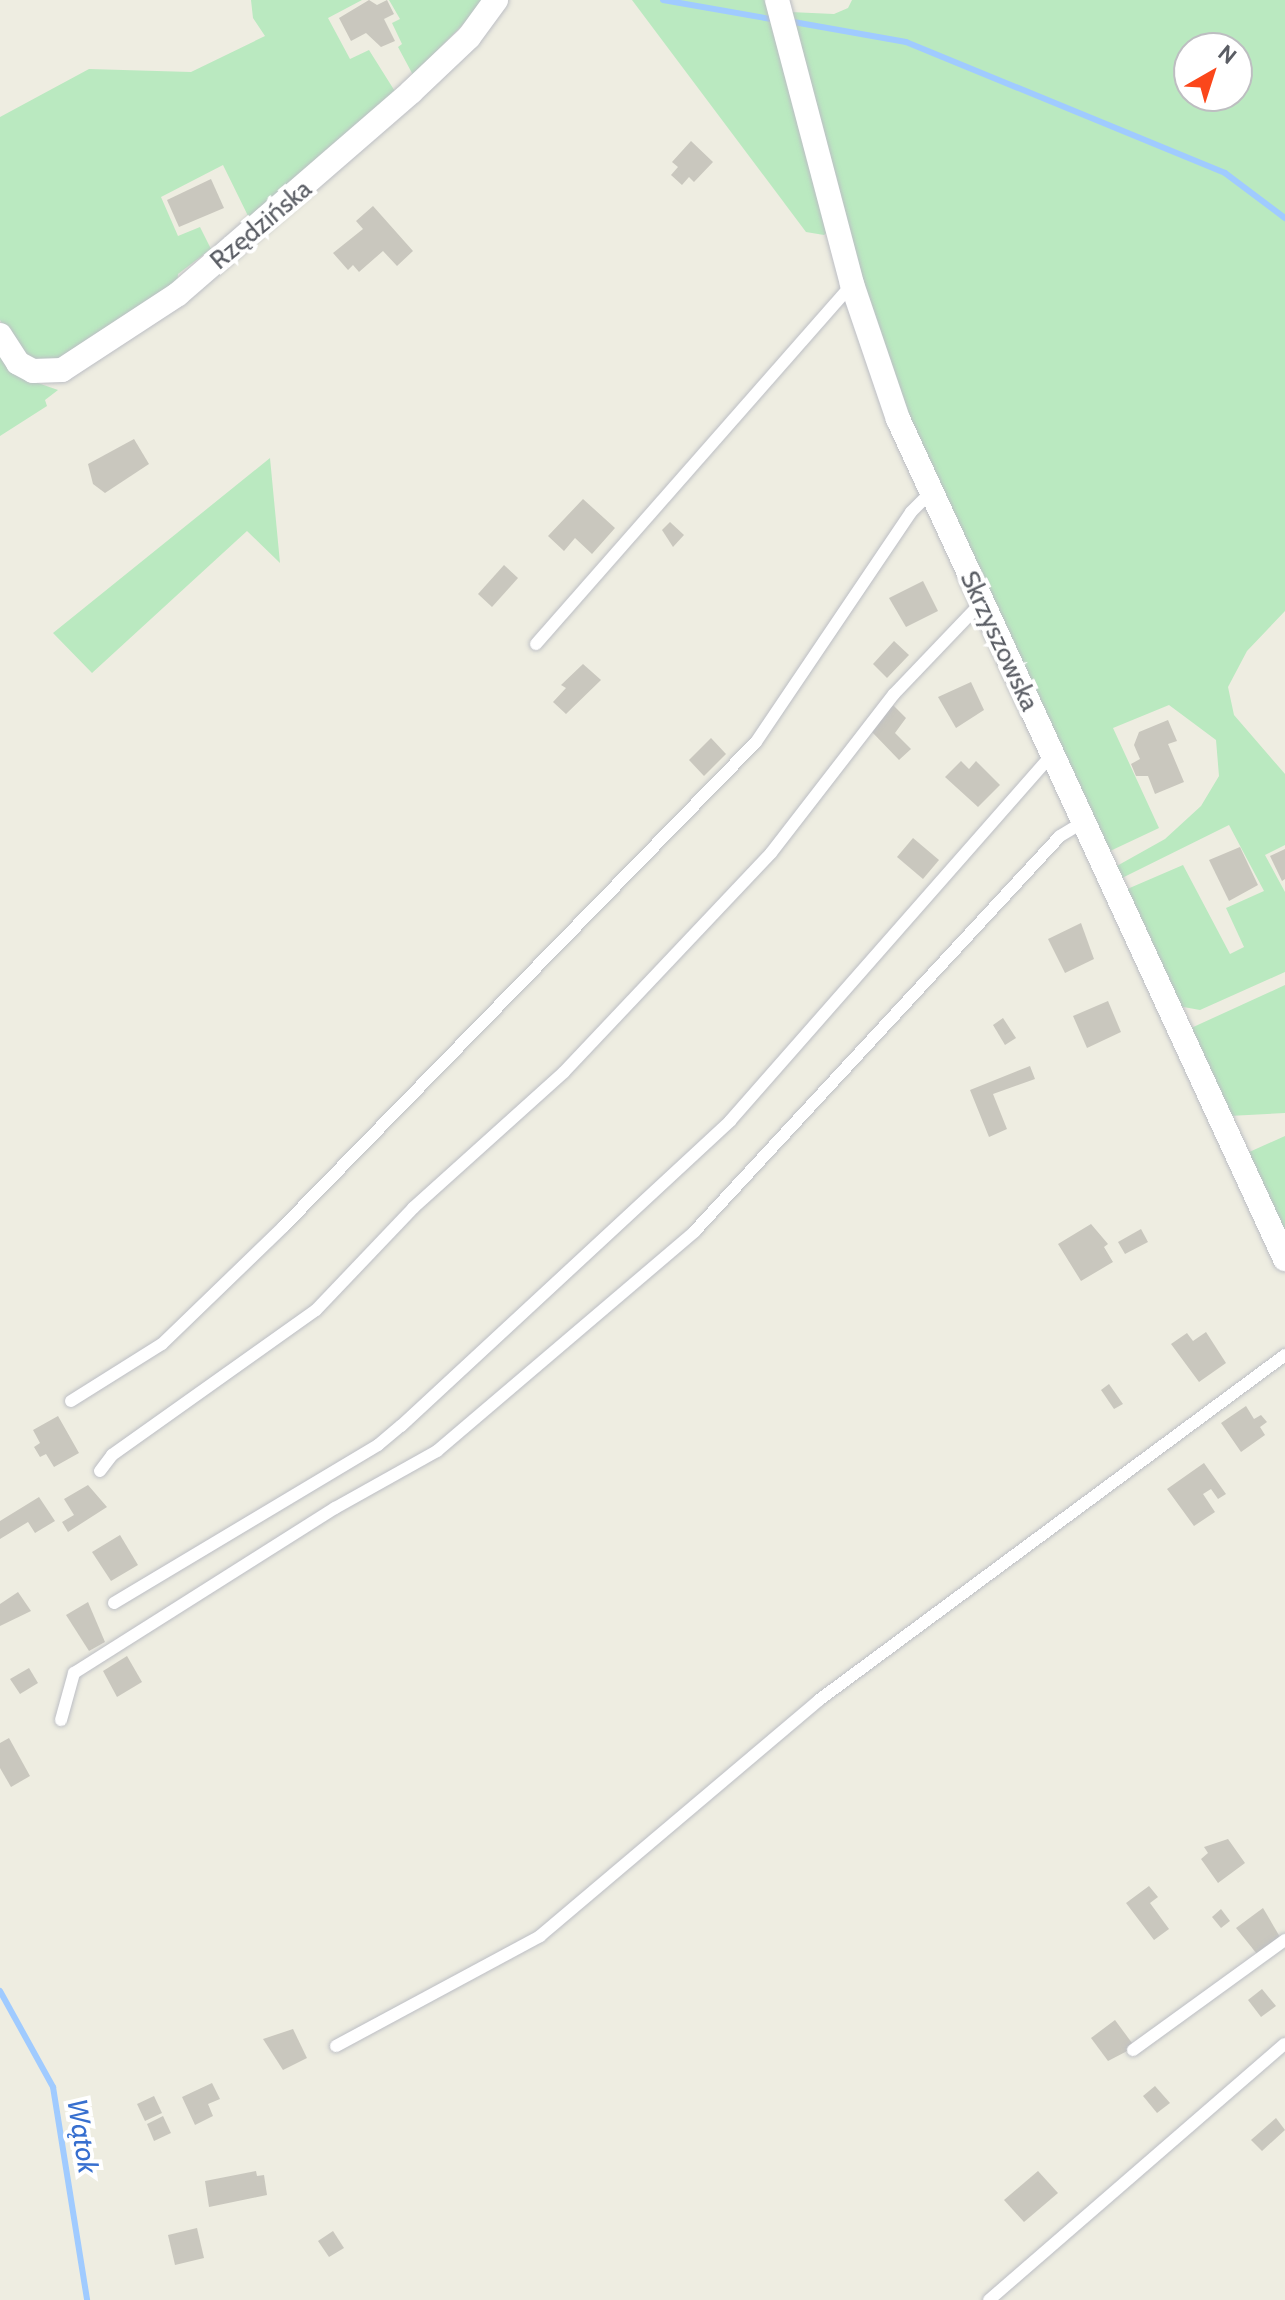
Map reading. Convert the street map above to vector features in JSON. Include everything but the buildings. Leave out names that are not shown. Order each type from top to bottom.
[{"type":"street","name":"Rzędzińska","points":[[0,335],[18,363],[48,374],[77,361],[178,294],[401,102],[469,37],[496,0]]},
{"type":"street","name":"Skrzyszowska","points":[[777,1],[852,284],[898,419],[1285,1259]]},
{"type":"lane","points":[[536,644],[852,284]]},
{"type":"lane","points":[[71,1401],[173,1334],[756,742],[911,512],[930,493]]},
{"type":"lane","points":[[100,1471],[112,1455],[316,1310],[403,1217],[564,1072],[771,853],[894,694],[982,602]]},
{"type":"lane","points":[[114,1603],[378,1445],[401,1426],[730,1121],[1052,754]]},
{"type":"lane","points":[[61,1720],[74,1673],[335,1508],[437,1451],[672,1251],[898,1016],[1060,836],[1083,822]]},
{"type":"lane","points":[[336,2046],[540,1936],[819,1700],[1285,1355]]},
{"type":"lane","points":[[1133,2050],[1285,1940]]},
{"type":"lane","points":[[989,2300],[1285,2044]]},
{"type":"green space","points":[[251,0],[362,0],[328,18],[350,59],[369,50],[396,93],[252,224],[223,165],[161,197],[178,236],[200,227],[211,249],[178,274],[177,286],[58,361],[25,360],[0,320],[0,117],[89,69],[191,72],[265,36],[253,18]]},
{"type":"green space","points":[[389,0],[487,0],[413,75],[398,47],[402,44],[392,23],[400,19]]},
{"type":"green space","points":[[632,0],[767,0],[829,231],[824,235],[806,232]]},
{"type":"green space","points":[[852,0],[1285,0],[1285,611],[1247,651],[1228,687],[1234,715],[1285,774],[1285,845],[1265,855],[1285,892],[1285,972],[1200,1010],[1178,1006],[1125,890],[1183,865],[1230,954],[1244,947],[1226,908],[1264,891],[1229,825],[1120,879],[1115,867],[1165,839],[1201,806],[1219,776],[1216,740],[1169,705],[1113,728],[1159,828],[1108,852],[884,360],[790,12],[834,14],[848,8]]},
{"type":"green space","points":[[0,346],[18,376],[58,390],[45,400],[47,406],[0,436]]},
{"type":"green space","points":[[270,458],[280,563],[247,531],[92,673],[53,633]]},
{"type":"green space","points":[[1285,985],[1285,1113],[1229,1116],[1189,1029]]},
{"type":"green space","points":[[1285,1136],[1285,1237],[1247,1153]]},
{"type":"waterway","points":[[663,0],[777,20]]},
{"type":"waterway","points":[[788,21],[906,42],[1225,173],[1285,218]]},
{"type":"waterway","name":"Wątok","points":[[0,1991],[53,2087],[87,2300]]}]
